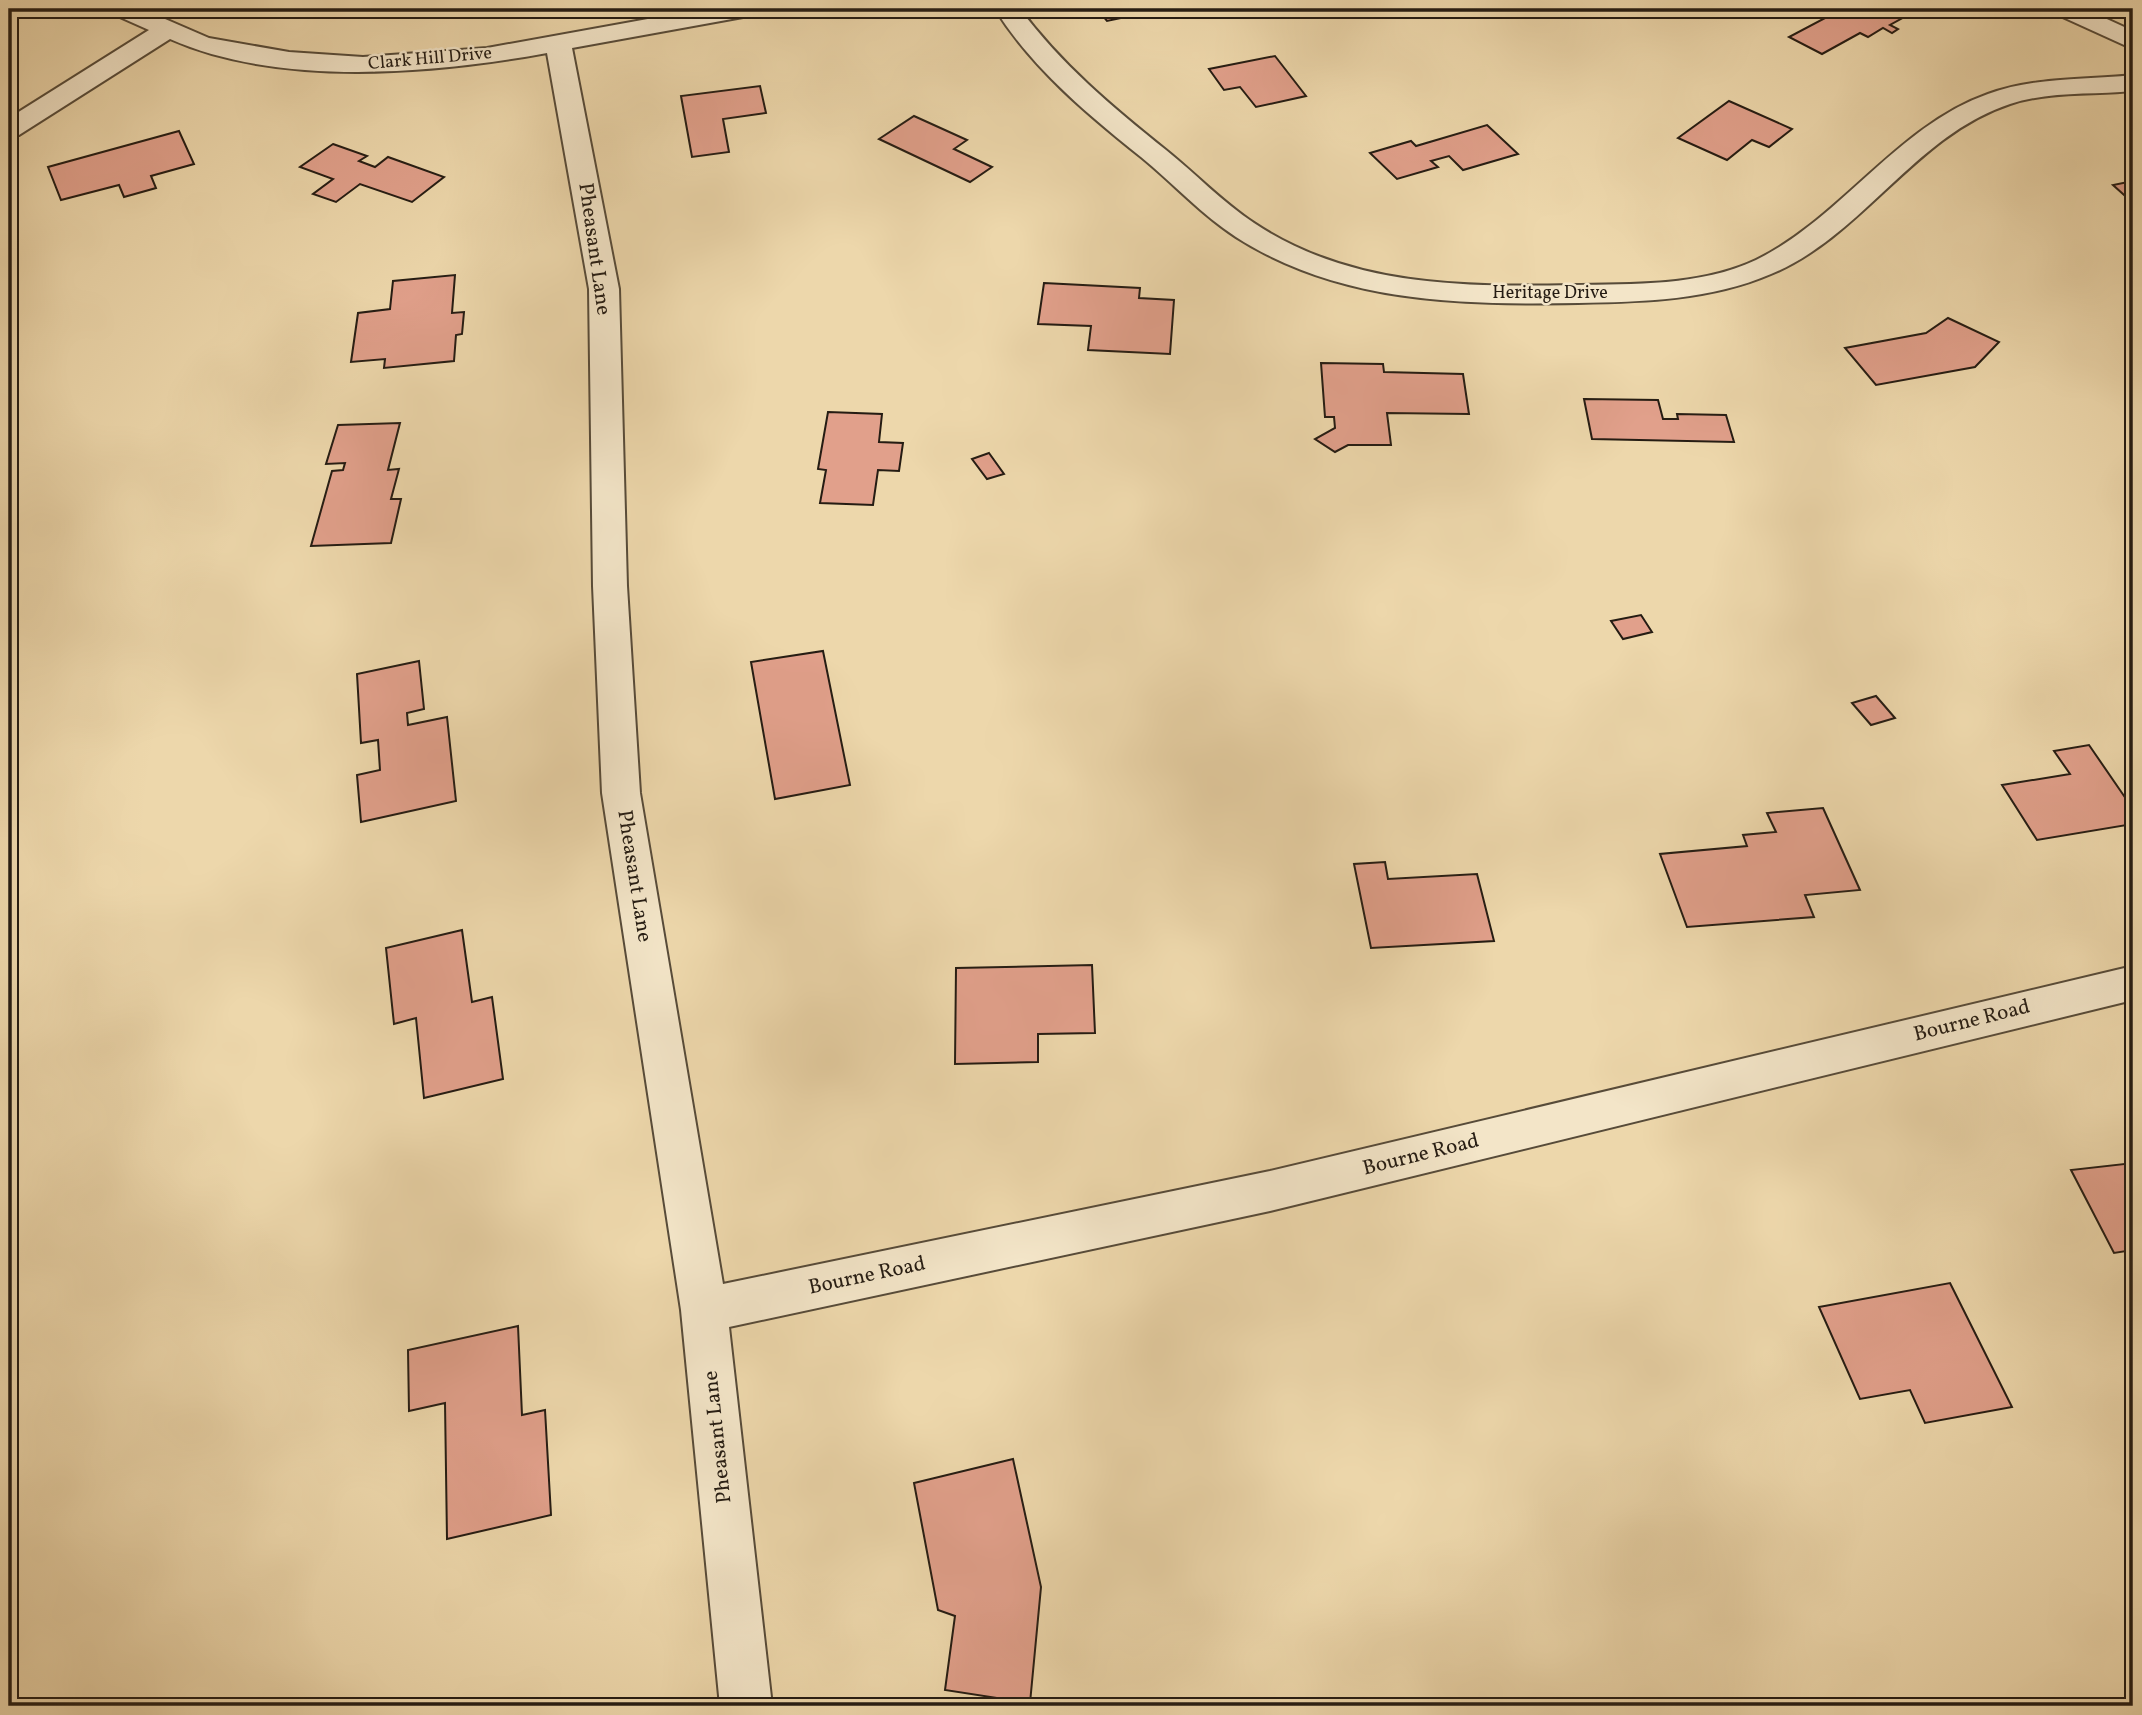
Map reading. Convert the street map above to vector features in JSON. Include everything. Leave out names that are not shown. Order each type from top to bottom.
[{"type":"street","name":"Clark Hill Drive","points":[[122,9],[202,44],[289,60],[363,65],[487,56],[743,9]]},
{"type":"street","name":"Heritage Drive","points":[[1007,9],[1052,68],[1238,225],[1282,252],[1321,270],[1362,283],[1408,290],[1597,294],[1683,286],[1760,269],[1797,251],[1930,138],[1982,105],[2014,93],[2133,83]]},
{"type":"street","points":[[2065,9],[2133,41]]},
{"type":"street","points":[[9,129],[167,30]]},
{"type":"street","name":"Pheasant Lane","points":[[558,44],[604,289],[610,586],[621,793],[704,1310],[746,1706]]},
{"type":"street","name":"Bourne Road","points":[[704,1310],[1270,1191],[2133,983]]},
{"type":"building","points":[[1097,9],[1153,9],[1155,11],[1107,21]]},
{"type":"building","points":[[1842,9],[1917,10],[1890,25],[1898,29],[1892,33],[1883,28],[1868,37],[1860,33],[1822,54],[1789,37]]},
{"type":"building","points":[[1275,56],[1306,96],[1256,107],[1240,87],[1224,90],[1209,69]]},
{"type":"building","points":[[760,86],[766,113],[723,119],[729,152],[692,157],[681,96]]},
{"type":"building","points":[[1729,101],[1792,129],[1769,147],[1752,140],[1727,160],[1678,138]]},
{"type":"building","points":[[914,116],[967,140],[954,149],[992,167],[970,182],[879,139]]},
{"type":"building","points":[[1487,125],[1518,154],[1463,170],[1449,156],[1431,161],[1438,167],[1397,179],[1370,153],[1411,141],[1416,146]]},
{"type":"building","points":[[179,131],[194,164],[151,176],[156,188],[124,197],[119,185],[61,200],[48,167]]},
{"type":"building","points":[[333,144],[367,156],[359,161],[375,167],[388,157],[444,177],[412,202],[360,184],[336,202],[313,194],[333,179],[300,167]]},
{"type":"building","points":[[2133,181],[2133,203],[2113,185]]},
{"type":"building","points":[[455,275],[452,313],[464,312],[462,334],[456,335],[454,361],[384,368],[385,359],[351,362],[358,313],[390,309],[393,281]]},
{"type":"building","points":[[1044,283],[1140,288],[1139,298],[1174,300],[1170,354],[1088,350],[1091,326],[1038,324]]},
{"type":"building","points":[[1948,318],[1999,342],[1975,367],[1876,385],[1845,348],[1926,333]]},
{"type":"building","points":[[1321,363],[1383,364],[1384,372],[1463,374],[1469,414],[1387,413],[1391,445],[1348,445],[1335,452],[1315,439],[1335,428],[1334,417],[1325,417]]},
{"type":"building","points":[[1584,399],[1658,400],[1663,419],[1678,419],[1677,414],[1726,415],[1734,442],[1592,439]]},
{"type":"building","points":[[828,412],[882,414],[879,442],[903,443],[899,471],[878,470],[873,505],[820,503],[826,470],[818,469]]},
{"type":"building","points":[[400,423],[388,470],[399,469],[391,499],[401,499],[391,543],[311,546],[332,471],[343,470],[345,463],[326,464],[338,425]]},
{"type":"building","points":[[989,453],[1004,474],[987,479],[972,459]]},
{"type":"building","points":[[1641,615],[1652,632],[1623,639],[1611,621]]},
{"type":"building","points":[[823,651],[850,785],[775,799],[751,662]]},
{"type":"building","points":[[419,661],[424,709],[407,713],[408,725],[447,717],[456,801],[361,822],[357,775],[380,770],[378,740],[361,743],[357,674]]},
{"type":"building","points":[[1876,696],[1895,718],[1871,725],[1852,703]]},
{"type":"building","points":[[2089,745],[2133,809],[2133,824],[2037,840],[2002,785],[2070,774],[2054,751]]},
{"type":"building","points":[[1823,808],[1860,890],[1805,895],[1814,917],[1687,927],[1660,854],[1747,846],[1743,835],[1776,832],[1767,813]]},
{"type":"building","points":[[1385,862],[1388,879],[1477,874],[1494,941],[1371,948],[1354,864]]},
{"type":"building","points":[[462,930],[472,1002],[492,997],[503,1079],[424,1098],[416,1018],[394,1024],[386,948]]},
{"type":"building","points":[[1092,965],[1095,1033],[1038,1034],[1038,1062],[955,1064],[956,968]]},
{"type":"building","points":[[2133,1163],[2133,1250],[2114,1253],[2071,1170]]},
{"type":"building","points":[[1950,1283],[2012,1407],[1925,1423],[1910,1390],[1860,1399],[1819,1307]]},
{"type":"building","points":[[518,1326],[522,1415],[545,1410],[551,1515],[447,1539],[445,1403],[409,1411],[408,1350]]},
{"type":"building","points":[[1013,1459],[1041,1587],[1030,1703],[945,1690],[955,1616],[938,1610],[914,1483]]}]
